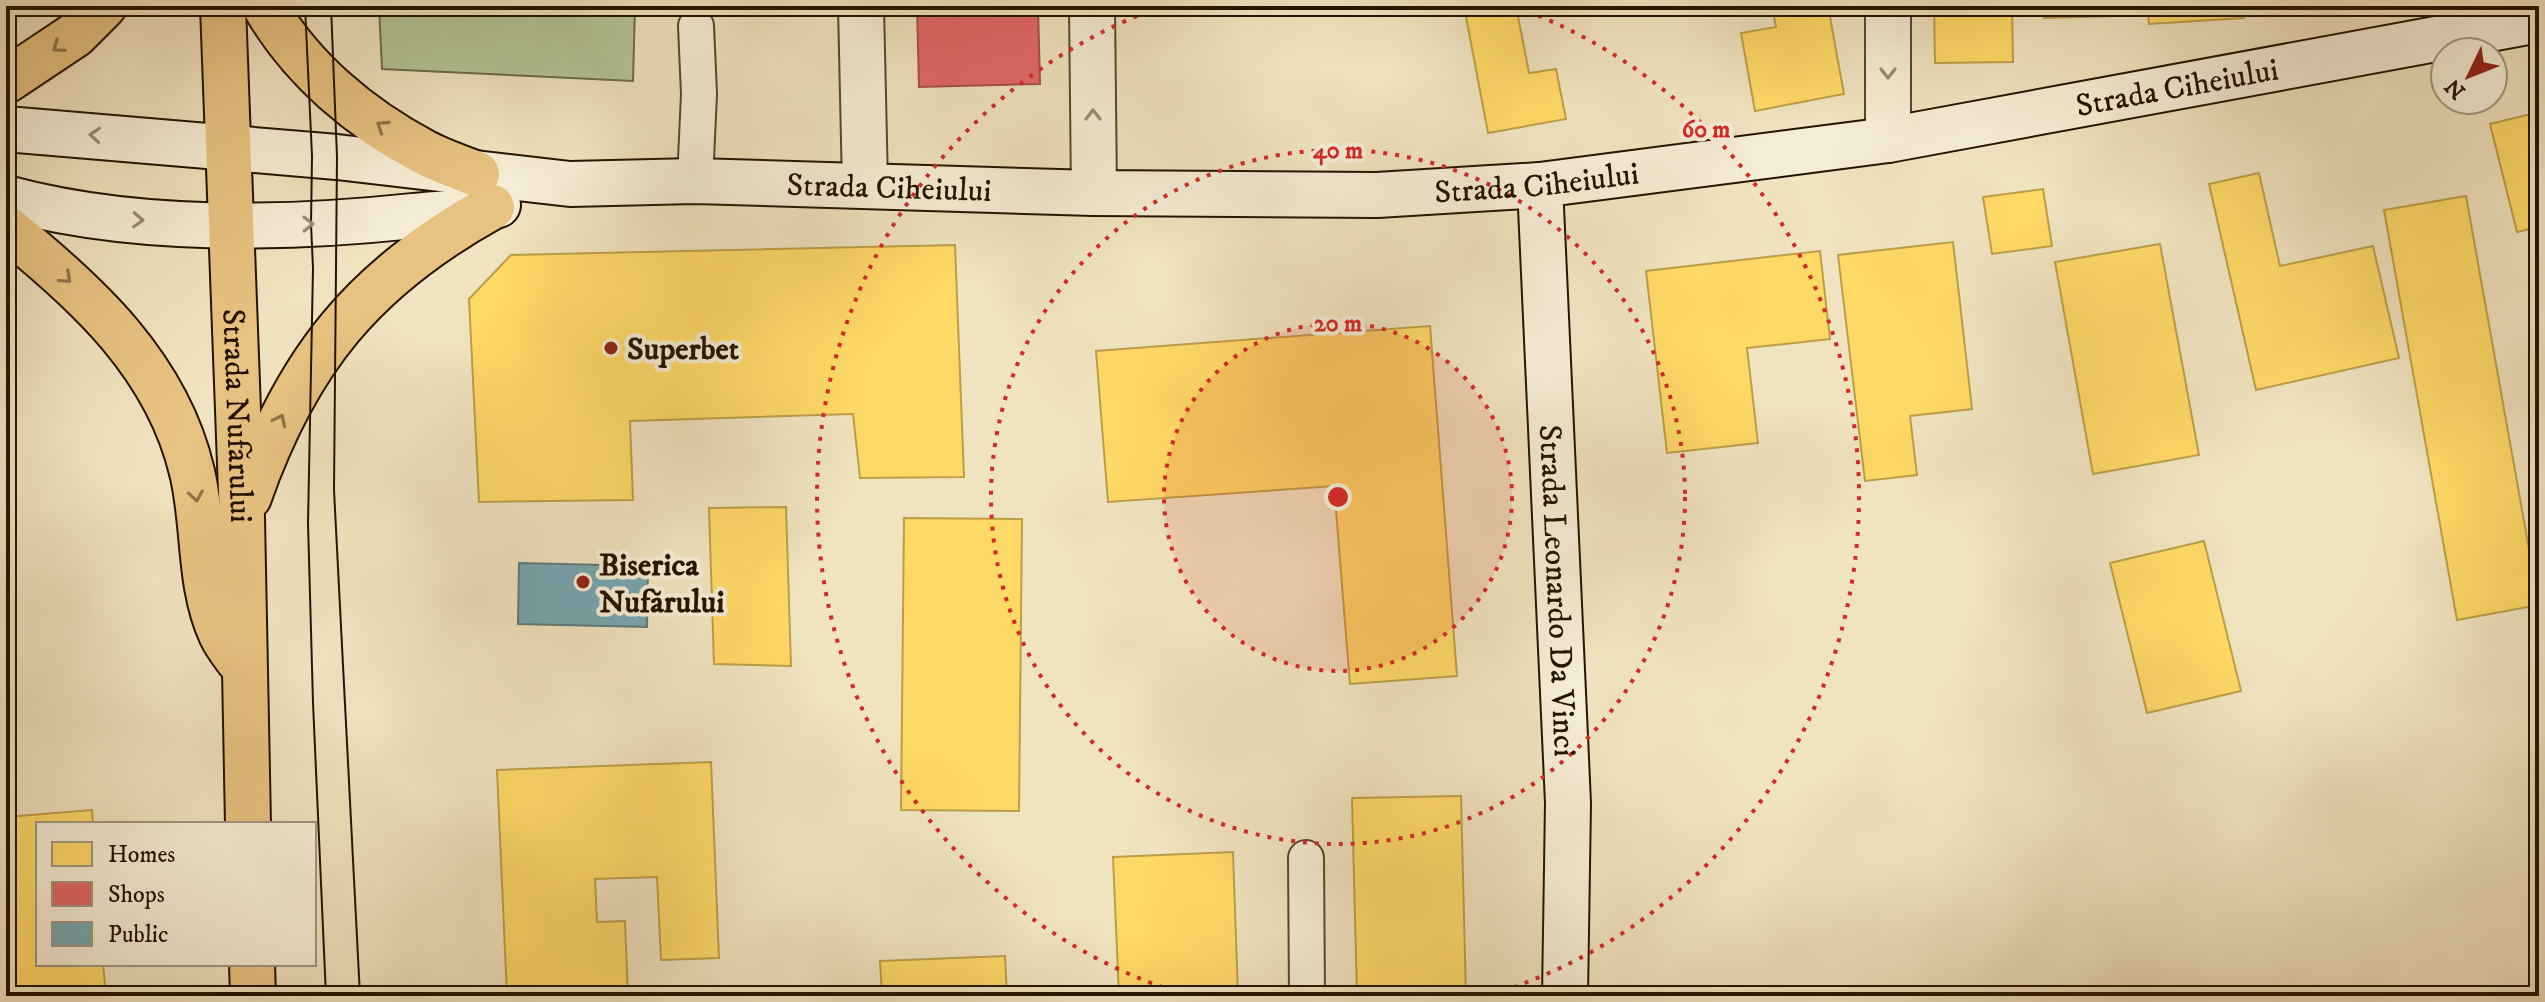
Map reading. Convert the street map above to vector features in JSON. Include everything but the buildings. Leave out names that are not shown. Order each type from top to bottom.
[{"type":"main road","points":[[6,81],[75,35],[104,6]]},
{"type":"main road","name":"Strada Nufărului","points":[[223,6],[242,518],[248,822]]},
{"type":"main road","points":[[242,518],[264,455],[286,407],[335,331],[389,277],[452,229],[484,190],[360,112],[309,65],[279,30],[265,6]]},
{"type":"main road","points":[[6,228],[69,280],[115,326],[142,362],[170,410],[192,471],[209,597],[221,636],[243,666]]},
{"type":"main road","points":[[252,966],[253,996]]},
{"type":"street","points":[[861,6],[865,186]]},
{"type":"street","points":[[1092,6],[1094,193]]},
{"type":"street","points":[[1888,6],[1888,140]]},
{"type":"street","name":"Strada Ciheiului","points":[[6,198],[56,212],[115,219],[230,225],[335,223],[484,190],[570,184],[695,181],[1094,193],[1377,195],[1540,185],[1888,140],[2539,20]]},
{"type":"street","name":"Strada Ciheiului","points":[[6,129],[337,157],[484,190]]},
{"type":"street","name":"Strada Leonardo Da Vinci","points":[[1540,185],[1568,803],[1565,996]]},
{"type":"lane","points":[[695,181],[699,94],[696,26]]},
{"type":"lane","points":[[1306,858],[1307,996]]},
{"type":"green space","points":[[379,6],[635,6],[633,81],[382,69]]},
{"type":"tram line","points":[[305,6],[312,156],[313,268],[308,523],[326,996]]},
{"type":"tram line","points":[[331,6],[337,157],[334,490],[360,996]]},
{"type":"place","name":"Superbet","points":[[611,348]]},
{"type":"place","name":"Biserica Nufărului","points":[[583,582]]}]
